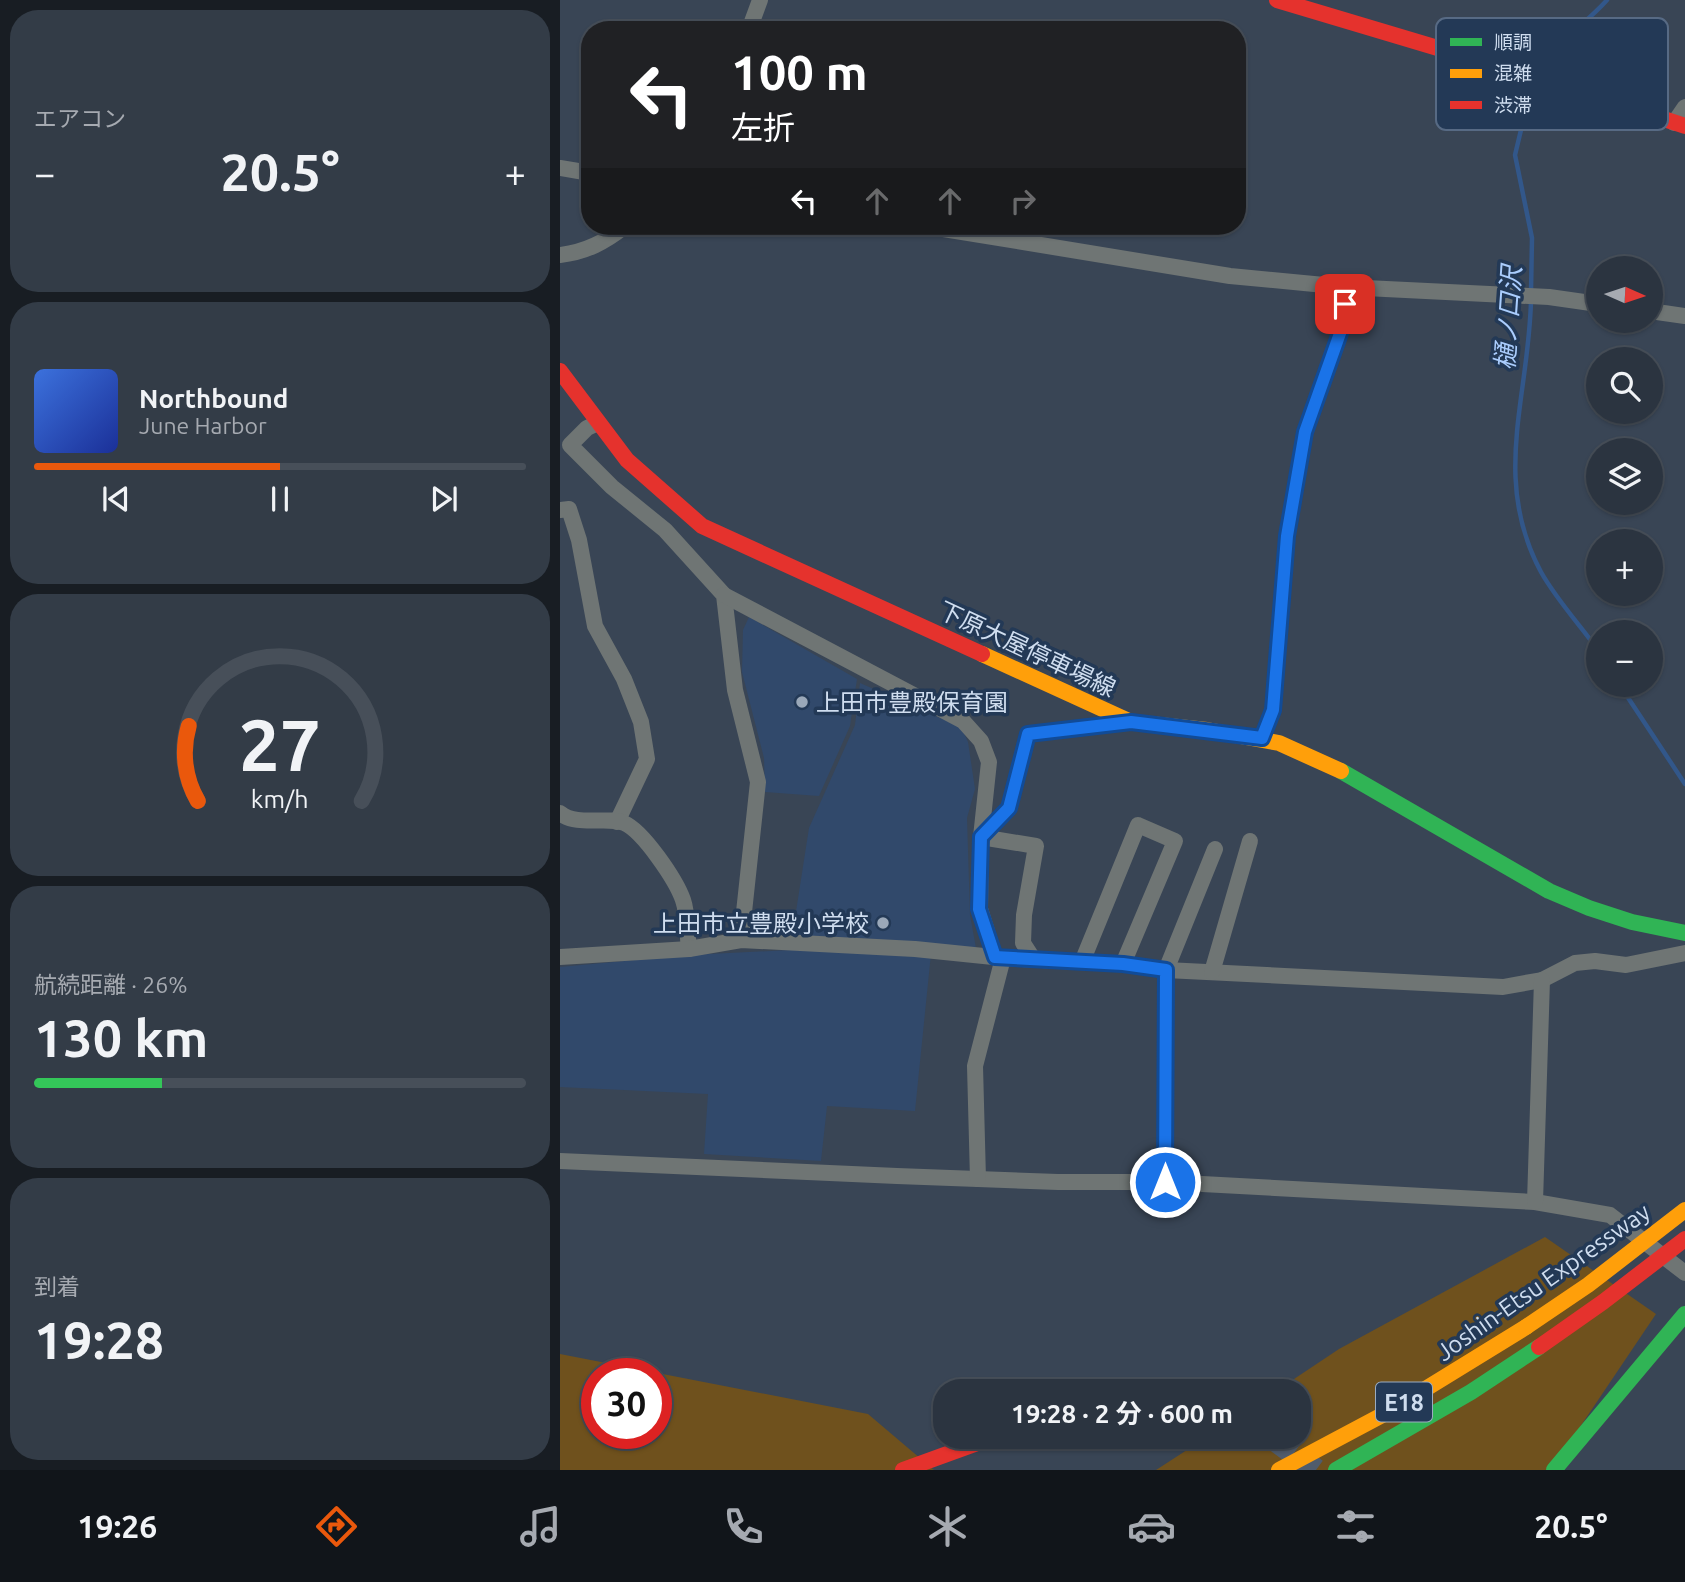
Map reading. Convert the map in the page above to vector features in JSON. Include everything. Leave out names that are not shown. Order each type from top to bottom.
[{"type":"main road","points":[[1277,0],[1436,48]]},
{"type":"main road","name":"下原大屋停車場線","points":[[560,371],[627,460],[702,526],[1131,722],[1262,738],[1279,743],[1354,777],[1549,891],[1632,922],[1685,933]]},
{"type":"main road","name":"Joshin-Etsu Expressway","points":[[1279,1470],[1388,1412],[1526,1327],[1588,1284],[1685,1210]]},
{"type":"main road","name":"Joshin-Etsu Expressway","points":[[1336,1470],[1471,1392],[1539,1348],[1685,1239]]},
{"type":"main road","points":[[1554,1470],[1685,1314]]},
{"type":"main road","points":[[903,1470],[961,1449]]},
{"type":"street","points":[[752,21],[760,0]]},
{"type":"street","points":[[1679,125],[1685,107]]},
{"type":"street","points":[[560,168],[581,172]]},
{"type":"street","points":[[560,256],[576,254],[604,243],[614,235]]},
{"type":"street","points":[[980,235],[1230,276],[1345,287],[1541,297],[1586,303]]},
{"type":"street","points":[[1262,738],[1273,710],[1287,536],[1305,432],[1344,322],[1345,287]]},
{"type":"street","points":[[1663,313],[1685,316]]},
{"type":"street","points":[[598,422],[587,428],[570,445],[612,487],[665,530],[724,596],[963,721],[981,741],[989,762],[981,837],[979,909],[999,958],[975,1066],[978,1179]]},
{"type":"street","points":[[560,510],[569,509],[579,540],[595,626],[624,679],[641,722],[648,759],[617,822]]},
{"type":"street","points":[[724,596],[735,690],[758,782],[741,940]]},
{"type":"street","points":[[981,837],[1009,808],[1028,734],[1131,722]]},
{"type":"street","points":[[560,813],[576,819],[623,822],[650,845],[683,900],[689,949]]},
{"type":"street","points":[[1082,962],[1138,825],[1175,841],[1123,964]]},
{"type":"street","points":[[981,837],[1036,846],[1024,915],[1023,943],[1034,960]]},
{"type":"street","points":[[1212,972],[1250,841]]},
{"type":"street","points":[[1165,1182],[1166,970],[1215,849]]},
{"type":"street","points":[[560,957],[689,949],[741,940],[915,949],[999,958],[1123,964],[1166,970],[1503,987],[1542,980],[1575,963],[1595,961],[1626,965],[1685,953]]},
{"type":"street","points":[[1535,1202],[1542,980]]},
{"type":"street","points":[[560,1161],[978,1179],[1165,1182],[1535,1202],[1610,1214],[1685,1272]]},
{"type":"shaded area","name":"上田市豊殿保育園","points":[[749,617],[857,679],[850,726],[819,796],[765,792],[764,758],[742,672],[743,630]]},
{"type":"shaded area","name":"上田市立豊殿小学校","points":[[860,683],[961,727],[968,742],[975,789],[967,818],[970,915],[976,948],[932,944],[915,1111],[827,1106],[821,1161],[704,1154],[708,1094],[560,1087],[560,967],[689,955],[790,950],[809,828],[855,725]]},
{"type":"shaded area","points":[[1545,1237],[1656,1314],[1551,1470],[1156,1470],[1188,1449],[1311,1449],[1311,1379],[1294,1379],[1339,1349]]},
{"type":"shaded area","points":[[560,1354],[581,1358],[581,1449],[672,1449],[672,1376],[868,1414],[934,1470],[560,1470]]},
{"type":"waterway","name":"樋ノ口沢","points":[[1589,18],[1607,0]]},
{"type":"waterway","name":"樋ノ口沢","points":[[1521,130],[1515,155],[1532,238],[1531,292]]},
{"type":"waterway","name":"樋ノ口沢","points":[[1531,300],[1516,438],[1518,504],[1526,538],[1541,572],[1586,634]]},
{"type":"waterway","name":"樋ノ口沢","points":[[1628,697],[1685,784]]},
{"type":"tunnel","points":[[1287,1449],[1316,1470]]},
{"type":"traffic: fast","points":[[1341,771],[1549,891],[1632,922],[1685,933]]},
{"type":"traffic: fast","points":[[1554,1470],[1685,1314]]},
{"type":"traffic: fast","points":[[1336,1470],[1471,1392],[1539,1347]]},
{"type":"traffic: slow","points":[[982,654],[1131,722],[1207,730],[1279,743],[1341,771]]},
{"type":"traffic: slow","points":[[1526,1327],[1588,1285],[1685,1210]]},
{"type":"traffic: slow","points":[[1279,1470],[1388,1412],[1526,1327]]},
{"type":"traffic: jam","points":[[1277,0],[1436,48]]},
{"type":"traffic: jam","points":[[1668,120],[1685,126]]},
{"type":"traffic: jam","points":[[560,371],[627,460],[702,526],[982,654]]},
{"type":"traffic: jam","points":[[1539,1347],[1685,1239]]},
{"type":"traffic: jam","points":[[903,1470],[961,1449]]},
{"type":"place","name":"上田市豊殿保育園","points":[[802,702]]},
{"type":"place","name":"上田市立豊殿小学校","points":[[883,923]]},
{"type":"route","points":[[1165,1182],[1166,970],[1123,964],[995,957],[979,909],[981,837],[1009,808],[1028,734],[1131,722],[1262,738],[1273,710],[1287,536],[1305,432],[1344,322],[1345,304]]}]
